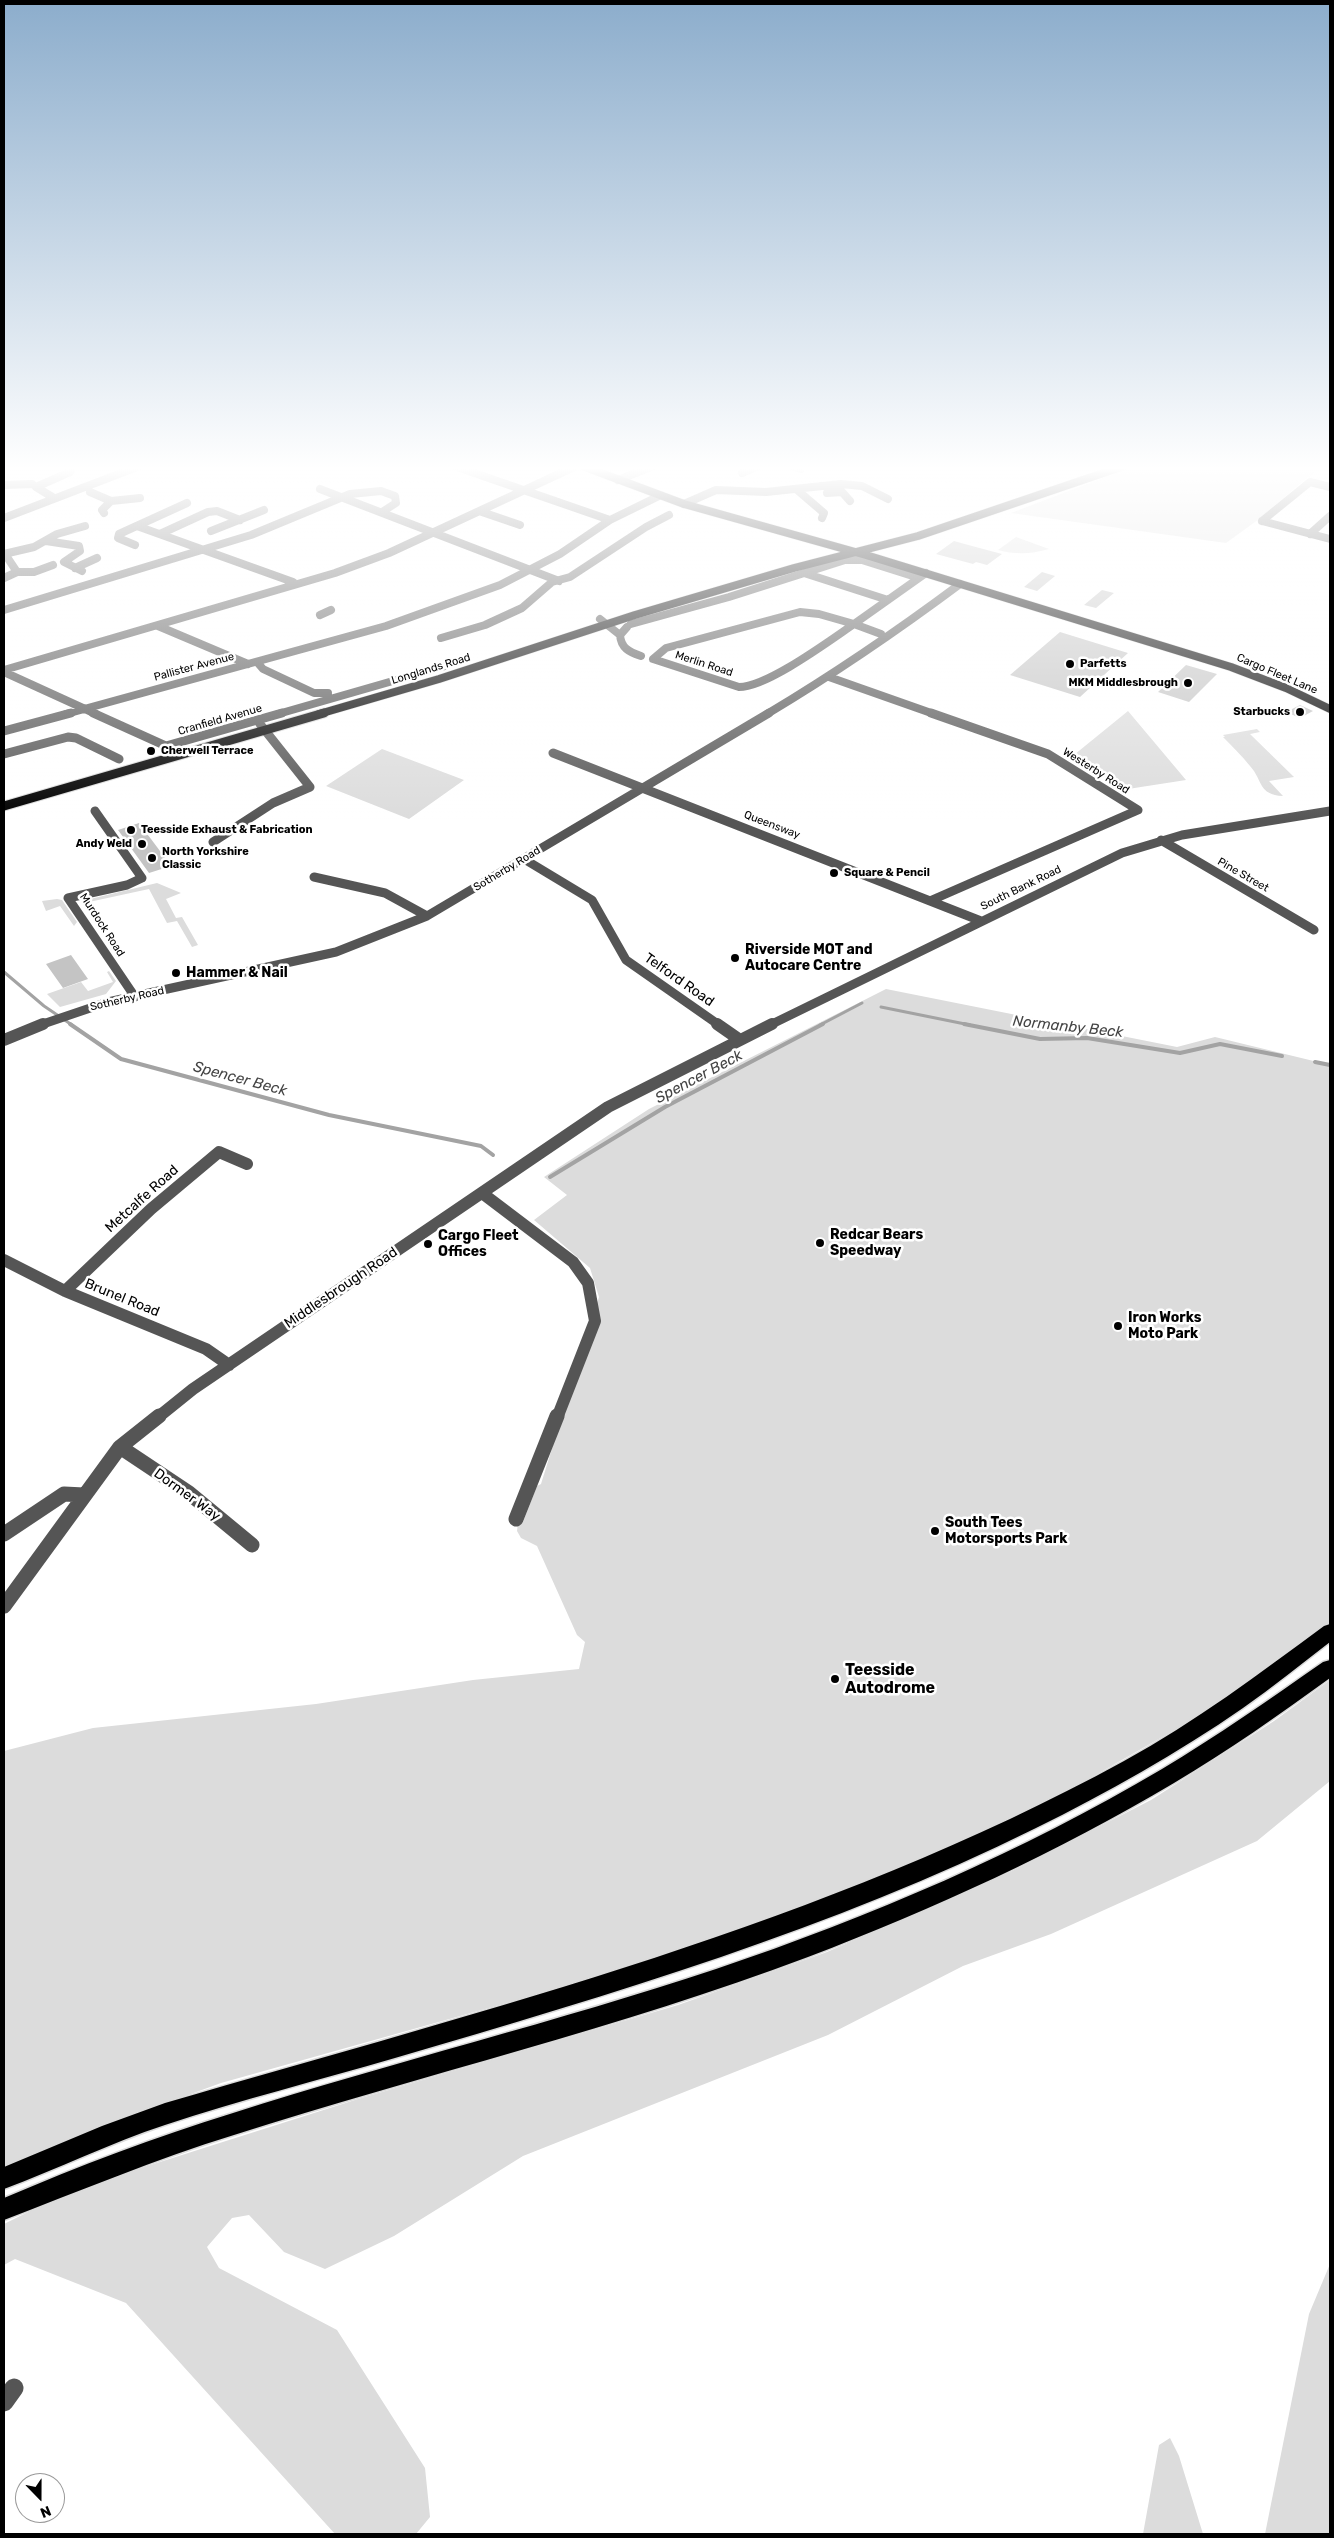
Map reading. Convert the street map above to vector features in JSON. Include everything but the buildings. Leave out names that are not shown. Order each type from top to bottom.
[{"type":"highway","points":[[4,2178],[102,2137],[165,2114],[598,1988],[698,1956],[851,1900],[1022,1824],[1155,1755],[1242,1699],[1330,1632]]},
{"type":"highway","points":[[4,2209],[70,2179],[154,2149],[631,2006],[741,1970],[888,1914],[1022,1853],[1113,1806],[1250,1724],[1330,1668]]},
{"type":"main road","name":"Longlands Road","points":[[4,799],[448,676],[727,585]]},
{"type":"main road","name":"Longlands Road","points":[[607,624],[736,585]]},
{"type":"main road","name":"Cargo Fleet Lane","points":[[965,585],[1231,667],[1286,688],[1330,709]]},
{"type":"main road","name":"Longlands Road","points":[[4,806],[262,727]]},
{"type":"street","points":[[4,610],[86,585]]},
{"type":"street","points":[[6,672],[293,585]]},
{"type":"street","name":"Pallister Avenue","points":[[4,731],[424,614],[498,585]]},
{"type":"street","points":[[441,638],[501,618],[522,608],[548,585]]},
{"type":"street","points":[[620,635],[629,625],[762,585]]},
{"type":"street","points":[[843,585],[888,600]]},
{"type":"street","name":"Merlin Road","points":[[852,625],[809,612],[800,612],[666,648],[653,659],[744,688],[797,660],[852,625],[909,585]]},
{"type":"street","name":"Sotherby Road","points":[[4,1040],[72,1013],[336,952],[427,916],[830,677],[890,637],[958,585]]},
{"type":"street","points":[[320,615],[331,610]]},
{"type":"street","points":[[607,624],[620,635],[624,649],[641,656]]},
{"type":"street","points":[[852,625],[881,634]]},
{"type":"street","points":[[158,626],[252,663],[309,689],[312,696],[328,693]]},
{"type":"street","name":"Cranfield Avenue","points":[[6,672],[166,746],[445,666]]},
{"type":"street","name":"Westerby Road","points":[[830,677],[1048,754],[1138,810],[932,900]]},
{"type":"street","points":[[213,842],[273,803],[305,791],[310,787],[262,727]]},
{"type":"street","points":[[4,753],[68,737],[76,738],[119,759]]},
{"type":"street","name":"Queensway","points":[[553,753],[932,900],[981,921]]},
{"type":"street","points":[[97,759],[108,754]]},
{"type":"street","name":"Murdock Road","points":[[96,811],[142,878],[126,885],[68,898],[135,997]]},
{"type":"street","name":"South Bank Road","points":[[740,1040],[1115,856],[1161,840],[1230,826],[1330,811]]},
{"type":"street","name":"Pine Street","points":[[1161,840],[1314,930]]},
{"type":"street","name":"Telford Road","points":[[524,859],[592,900],[626,960],[740,1040]]},
{"type":"street","points":[[314,877],[385,893],[427,916]]},
{"type":"street","name":"Middlesbrough Road","points":[[4,1606],[120,1448],[193,1389],[608,1107],[740,1040]]},
{"type":"street","name":"Metcalfe Road","points":[[65,1291],[151,1209],[219,1152],[247,1164]]},
{"type":"street","points":[[482,1193],[573,1262],[588,1283],[594,1306],[595,1321],[591,1333],[516,1519]]},
{"type":"street","name":"Brunel Road","points":[[4,1260],[65,1291],[206,1349],[229,1365]]},
{"type":"street","name":"Dormer Way","points":[[120,1448],[189,1493],[252,1545]]},
{"type":"street","points":[[4,1534],[64,1494],[84,1495]]},
{"type":"shaded area","points":[[1128,711],[1186,780],[1128,789],[1069,759]]},
{"type":"shaded area","points":[[1257,729],[1260,732],[1250,734],[1294,777],[1269,781],[1283,796],[1269,793],[1265,790],[1254,771],[1223,737],[1225,737],[1223,735]]},
{"type":"shaded area","points":[[382,749],[464,780],[409,819],[326,786]]},
{"type":"shaded area","points":[[157,883],[181,893],[166,899],[176,918],[182,917],[198,945],[192,947],[177,921],[167,923],[149,889],[89,902],[84,906],[83,904],[86,900]]},
{"type":"shaded area","points":[[62,900],[77,922],[74,926],[60,906],[46,911],[42,901]]},
{"type":"shaded area","points":[[109,971],[116,981],[106,994],[60,1007],[47,994],[81,982],[88,991],[113,982],[107,972]]},
{"type":"shaded area","name":"South Tees Motorsports Park","points":[[886,989],[1177,1047],[1215,1037],[1330,1065],[1330,1623],[1243,1691],[1064,1793],[956,1845],[755,1926],[610,1974],[221,2083],[87,2132],[4,2167],[4,1751],[93,1728],[316,1704],[473,1680],[579,1669],[585,1642],[577,1635],[537,1546],[521,1538],[517,1531],[518,1523],[523,1522],[537,1486],[541,1484],[599,1297],[590,1268],[534,1220],[567,1195],[544,1177],[649,1109]]},
{"type":"shaded area","points":[[1330,1680],[1330,1781],[1257,1841],[1051,1934],[963,1966],[828,2035],[523,2156],[394,2236],[325,2269],[284,2252],[249,2215],[232,2218],[207,2247],[219,2268],[337,2330],[425,2468],[430,2517],[416,2534],[335,2534],[126,2303],[15,2259],[4,2265],[4,2224],[50,2201],[141,2168],[358,2099],[678,2005],[827,1952],[1012,1871],[1151,1800],[1274,1721]]},
{"type":"shaded area","points":[[1330,2264],[1330,2534],[1265,2534],[1309,2314]]},
{"type":"shaded area","points":[[1170,2438],[1179,2456],[1203,2534],[1143,2534],[1159,2445]]},
{"type":"waterway","name":"Spencer Beck","points":[[4,972],[44,1006],[72,1025]]},
{"type":"waterway","name":"Spencer Beck","points":[[820,1025],[862,1003]]},
{"type":"waterway","name":"Normanby Beck","points":[[881,1007],[970,1025]]},
{"type":"waterway","name":"Spencer Beck","points":[[70,1024],[121,1059],[329,1115],[481,1146],[493,1155]]},
{"type":"waterway","name":"Spencer Beck","points":[[550,1177],[665,1107],[823,1024]]},
{"type":"waterway","name":"Normanby Beck","points":[[964,1024],[1040,1039],[1087,1038],[1180,1053],[1220,1044],[1282,1056]]},
{"type":"waterway","name":"Normanby Beck","points":[[1315,1062],[1330,1065]]},
{"type":"place","name":"Parfetts","points":[[1070,664]]},
{"type":"place","name":"MKM Middlesbrough","points":[[1188,683]]},
{"type":"place","name":"Starbucks","points":[[1300,712]]},
{"type":"place","name":"Cherwell Terrace","points":[[151,751]]},
{"type":"place","name":"Teesside Exhaust & Fabrication","points":[[131,830]]},
{"type":"place","name":"Andy Weld","points":[[142,844]]},
{"type":"place","name":"North Yorkshire Classic","points":[[152,858]]},
{"type":"place","name":"Square & Pencil","points":[[834,873]]},
{"type":"place","name":"Riverside MOT and Autocare Centre","points":[[735,958]]},
{"type":"place","name":"Hammer & Nail","points":[[176,973]]},
{"type":"place","name":"Redcar Bears Speedway","points":[[820,1243]]},
{"type":"place","name":"Cargo Fleet Offices","points":[[428,1244]]},
{"type":"place","name":"Iron Works Moto Park","points":[[1118,1326]]},
{"type":"place","name":"South Tees Motorsports Park","points":[[935,1531]]},
{"type":"place","name":"Teesside Autodrome","points":[[835,1679]]}]
